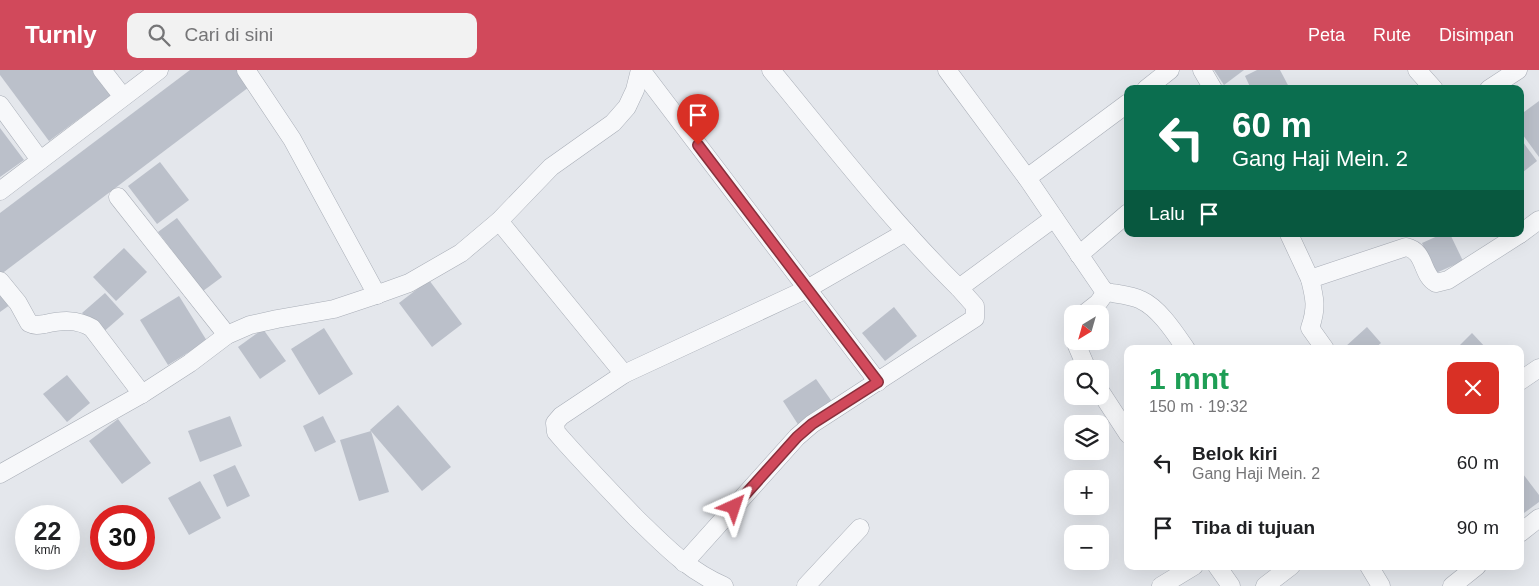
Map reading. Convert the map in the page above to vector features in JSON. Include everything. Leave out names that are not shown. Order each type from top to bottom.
[{"type":"street","points":[[102,70],[123,98]]},
{"type":"street","points":[[0,191],[160,70]]},
{"type":"street","points":[[246,70],[292,139],[377,295]]},
{"type":"street","points":[[0,474],[142,394],[190,363],[228,335],[250,326],[276,319],[334,309],[377,295],[409,283],[461,253],[499,221],[551,167],[613,123],[627,107],[635,90],[640,70]]},
{"type":"street","points":[[640,70],[878,382]]},
{"type":"street","points":[[684,563],[797,437],[812,424],[975,318],[975,306],[906,232],[771,70]]},
{"type":"street","points":[[947,70],[1027,178],[1102,288],[1106,292],[1140,299],[1146,303],[1167,323],[1183,345]]},
{"type":"street","points":[[1151,85],[1170,70]]},
{"type":"street","points":[[1202,70],[1211,85]]},
{"type":"street","points":[[1417,70],[1430,85]]},
{"type":"street","points":[[1495,85],[1518,70]]},
{"type":"street","points":[[0,105],[40,160]]},
{"type":"street","points":[[1027,178],[1124,105]]},
{"type":"street","points":[[118,197],[228,335]]},
{"type":"street","points":[[1079,254],[1124,216]]},
{"type":"street","points":[[959,288],[1054,218]]},
{"type":"street","points":[[1524,231],[1539,220]]},
{"type":"street","points":[[499,221],[624,374]]},
{"type":"street","points":[[724,586],[704,578],[684,563],[599,481],[556,432],[555,423],[561,416],[624,374],[807,289],[906,232]]},
{"type":"street","points":[[1290,237],[1310,279],[1316,302],[1315,316],[1310,328],[1322,345]]},
{"type":"street","points":[[1310,279],[1406,247],[1414,248],[1431,279],[1436,283],[1448,280],[1515,237]]},
{"type":"street","points":[[0,280],[18,303],[30,324],[40,325],[68,320],[83,323],[92,328],[142,394]]},
{"type":"street","points":[[1097,305],[1106,292]]},
{"type":"street","points":[[1524,378],[1539,368]]},
{"type":"street","points":[[1109,405],[1124,428]]},
{"type":"street","points":[[1524,530],[1539,518]]},
{"type":"street","points":[[806,586],[860,528]]},
{"type":"street","points":[[1161,586],[1187,570]]},
{"type":"street","points":[[1220,570],[1231,586]]},
{"type":"street","points":[[1265,586],[1286,570]]},
{"type":"street","points":[[1371,570],[1381,586]]},
{"type":"street","points":[[1452,586],[1472,570]]},
{"type":"building","points":[[0,70],[92,70],[111,95],[49,141],[0,75]]},
{"type":"building","points":[[190,70],[242,70],[253,84],[0,275],[0,213]]},
{"type":"building","points":[[1214,70],[1244,70],[1224,85]]},
{"type":"building","points":[[1257,70],[1280,70],[1288,85],[1249,85],[1245,76]]},
{"type":"building","points":[[1539,101],[1539,157],[1524,136],[1524,112]]},
{"type":"building","points":[[0,128],[24,160],[0,177]]},
{"type":"building","points":[[1524,143],[1537,161],[1524,171]]},
{"type":"building","points":[[160,162],[189,200],[157,224],[128,186]]},
{"type":"building","points":[[177,218],[222,277],[203,291],[158,232]]},
{"type":"building","points":[[1435,237],[1451,237],[1463,261],[1436,273],[1422,243]]},
{"type":"building","points":[[124,248],[147,272],[116,301],[93,277]]},
{"type":"building","points":[[429,280],[462,324],[432,347],[399,303]]},
{"type":"building","points":[[0,284],[14,302],[0,312]]},
{"type":"building","points":[[105,293],[124,314],[101,334],[82,313]]},
{"type":"building","points":[[179,296],[207,341],[168,365],[140,320]]},
{"type":"building","points":[[894,307],[917,336],[885,361],[862,333]]},
{"type":"building","points":[[1367,327],[1381,343],[1379,345],[1347,345]]},
{"type":"building","points":[[324,328],[353,374],[319,395],[291,349]]},
{"type":"building","points":[[263,329],[286,361],[260,379],[238,347]]},
{"type":"building","points":[[1472,333],[1483,345],[1460,345]]},
{"type":"building","points":[[67,375],[90,403],[67,422],[43,394]]},
{"type":"building","points":[[816,379],[833,403],[799,426],[783,401]]},
{"type":"building","points":[[398,405],[451,467],[422,491],[370,430]]},
{"type":"building","points":[[230,416],[242,446],[200,462],[188,431]]},
{"type":"building","points":[[323,416],[336,442],[315,452],[303,426]]},
{"type":"building","points":[[118,419],[151,463],[122,484],[89,441]]},
{"type":"building","points":[[371,431],[389,492],[359,501],[340,440]]},
{"type":"building","points":[[235,465],[250,496],[227,507],[213,475]]},
{"type":"building","points":[[1524,475],[1539,495],[1539,502],[1524,513]]},
{"type":"building","points":[[200,481],[221,518],[189,535],[168,498]]},
{"type":"route","points":[[698,145],[878,382],[812,424],[797,437],[734,507]]}]
